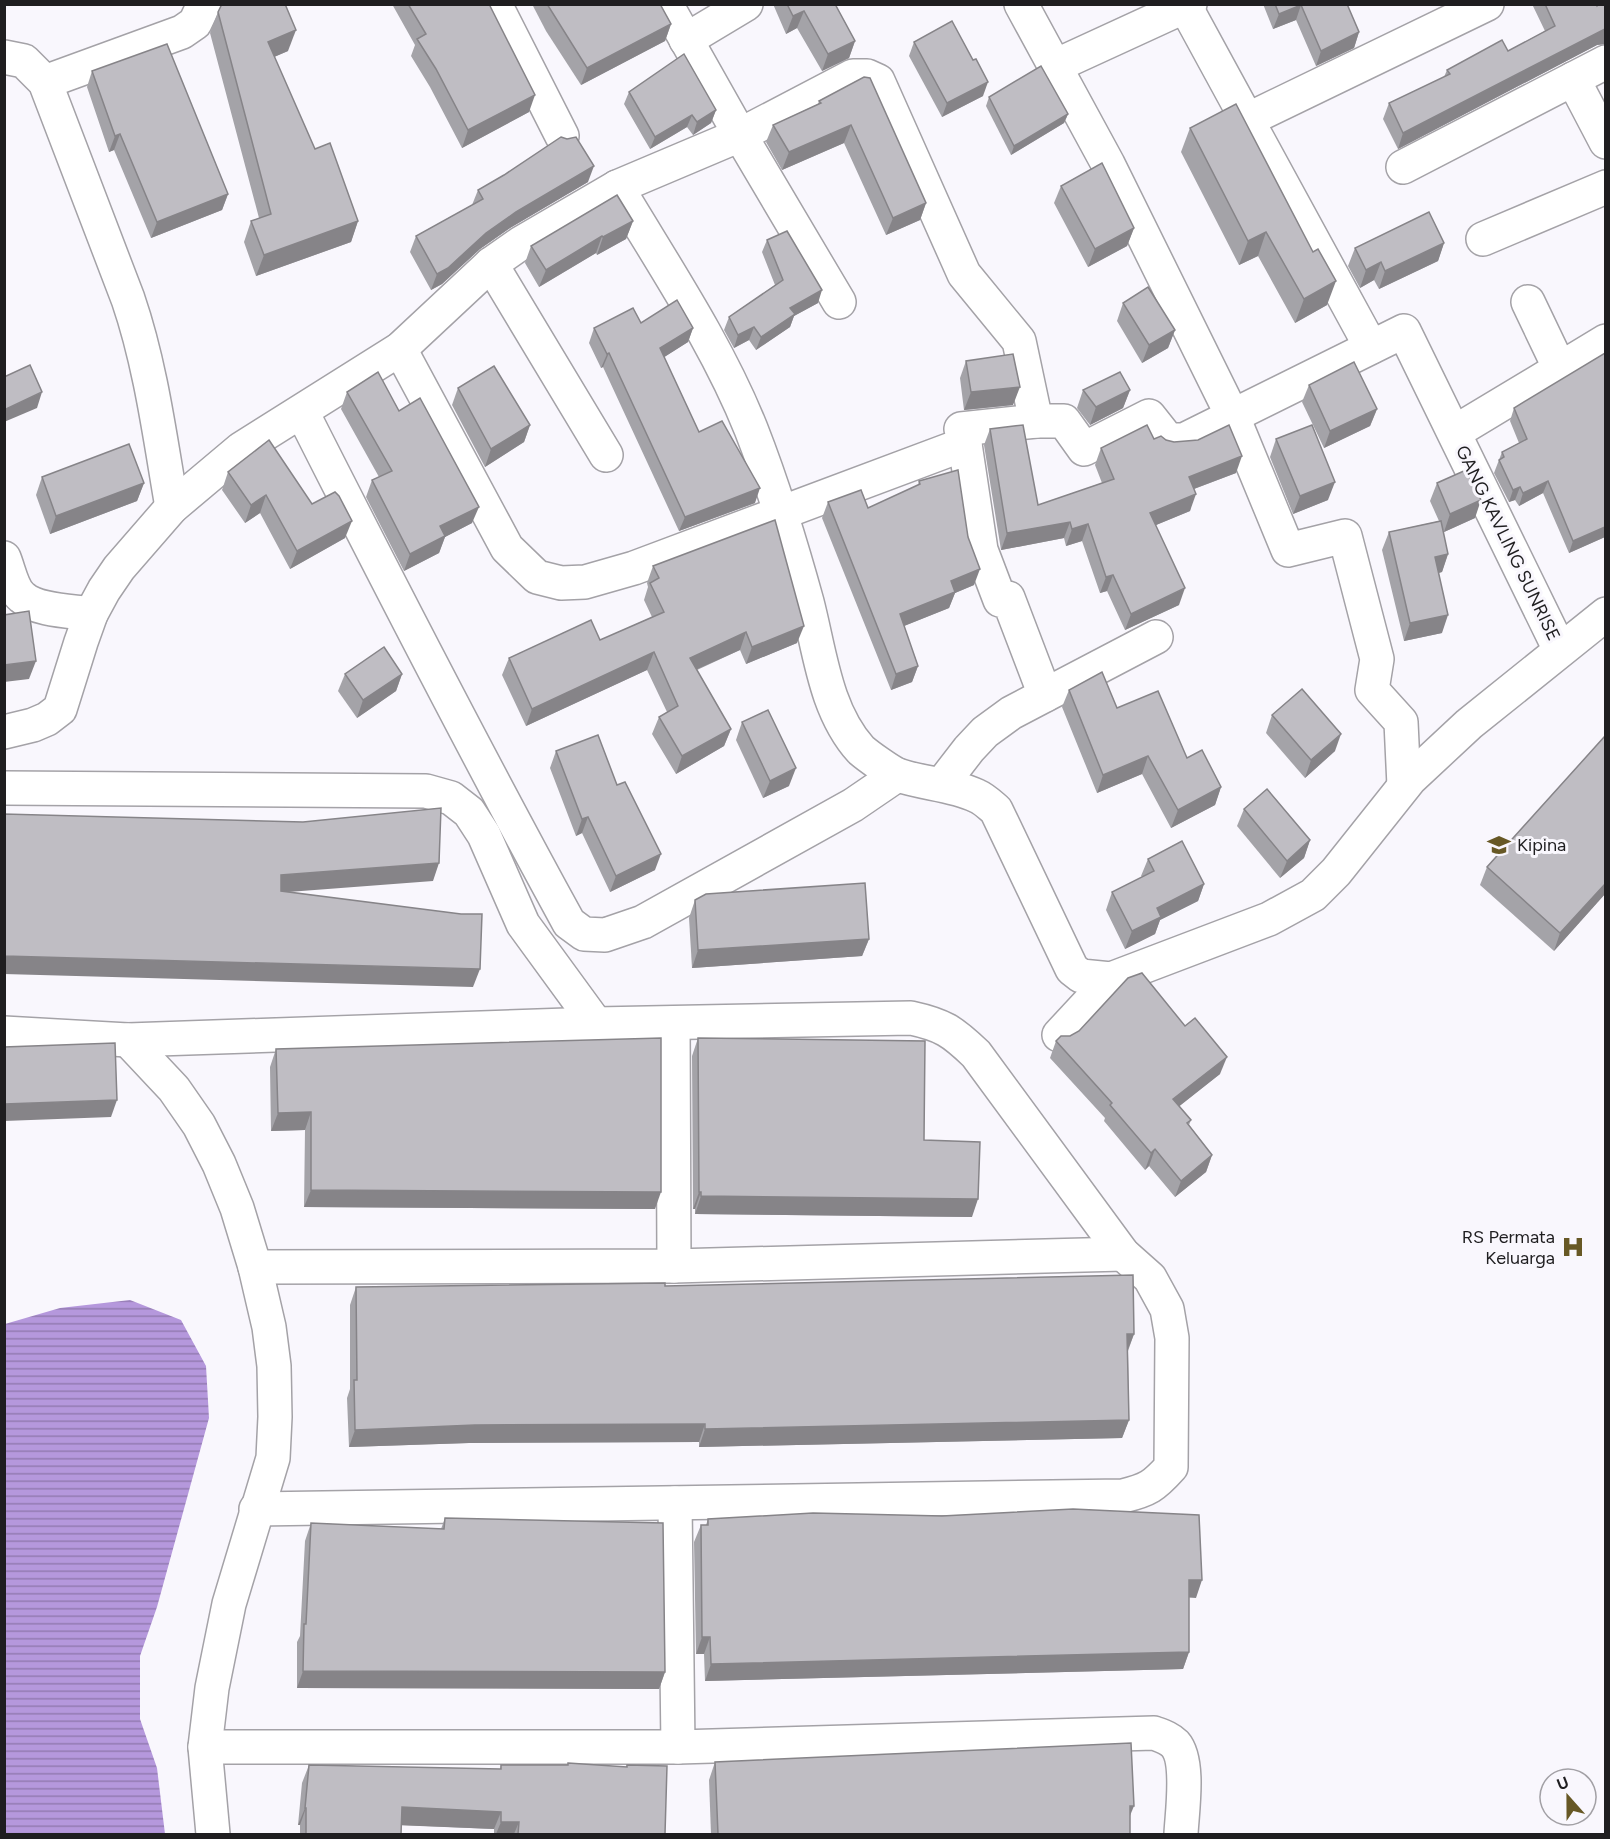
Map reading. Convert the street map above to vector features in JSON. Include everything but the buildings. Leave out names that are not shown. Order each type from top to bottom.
[{"type":"street","points":[[45,82],[182,32],[195,22],[204,4]]},
{"type":"street","points":[[495,4],[562,136]]},
{"type":"street","points":[[666,4],[839,302]]},
{"type":"street","points":[[686,40],[746,4]]},
{"type":"street","points":[[1021,4],[1108,165],[1233,417],[1288,550],[1345,536],[1377,659],[1372,690],[1401,722],[1404,786]]},
{"type":"street","points":[[1247,120],[1487,4]]},
{"type":"street","points":[[1054,66],[1186,5],[1371,347]]},
{"type":"street","points":[[4,57],[24,61],[45,82],[139,331],[172,507]]},
{"type":"street","points":[[1403,167],[1605,62]]},
{"type":"street","points":[[4,732],[33,725],[47,719],[60,709],[92,614],[119,568],[172,507],[241,449],[400,349],[491,264],[521,243],[617,187],[740,135],[853,76],[867,76],[878,81],[964,274],[1019,341],[1036,421]]},
{"type":"street","points":[[1573,79],[1605,142]]},
{"type":"street","points":[[617,187],[729,376],[752,432],[780,513],[835,710],[862,751],[897,775],[942,784],[978,796],[996,810],[1072,969],[1081,976],[1111,979]]},
{"type":"street","points":[[1483,239],[1605,187]]},
{"type":"street","points":[[491,264],[606,455]]},
{"type":"street","points":[[1528,302],[1560,369]]},
{"type":"street","points":[[1045,695],[1008,598],[1000,600],[981,550],[961,429],[1036,421],[1064,421],[1084,449],[1149,416],[1168,441],[1184,441],[1404,331],[1455,432]]},
{"type":"street","name":"GANG KAVLING SUNRISE","points":[[1560,650],[1455,432],[1605,341]]},
{"type":"street","points":[[400,349],[507,548],[537,577],[561,583],[585,582],[634,568],[965,444]]},
{"type":"street","points":[[302,412],[501,800],[569,923],[585,934],[604,935],[643,922],[853,805],[897,775]]},
{"type":"street","points":[[4,558],[12,581],[21,597],[36,606],[92,614]]},
{"type":"street","points":[[1059,1035],[1111,979],[1269,919],[1313,895],[1335,872],[1404,786],[1440,750],[1605,614]]},
{"type":"street","points":[[942,784],[985,732],[1011,713],[1156,637]]},
{"type":"street","points":[[4,788],[426,791],[451,798],[469,812],[484,835],[524,924],[596,1024]]},
{"type":"street","points":[[4,1033],[128,1040],[596,1024],[911,1018],[936,1024],[955,1034],[976,1054],[1123,1254],[1150,1278],[1167,1309],[1172,1338],[1172,1467],[1146,1491],[1122,1496],[256,1509]]},
{"type":"street","points":[[673,1023],[674,1266]]},
{"type":"street","points":[[128,1040],[174,1089],[199,1125],[219,1164],[237,1209],[255,1267],[269,1327],[274,1366],[273,1458],[229,1604],[212,1688],[205,1747],[213,1834]]},
{"type":"street","points":[[255,1267],[674,1266],[1123,1254]]},
{"type":"street","points":[[675,1503],[678,1747]]},
{"type":"street","points":[[205,1747],[678,1747],[1154,1733],[1166,1737],[1176,1745],[1183,1761],[1181,1834]]},
{"type":"shaded area","points":[[130,1300],[181,1320],[206,1366],[209,1418],[157,1607],[140,1656],[140,1719],[157,1768],[165,1834],[5,1834],[5,1324],[60,1308]]},
{"type":"place","name":"Kipina","points":[[1499,845]]},
{"type":"place","name":"RS Permata Keluarga","points":[[1573,1247]]}]
